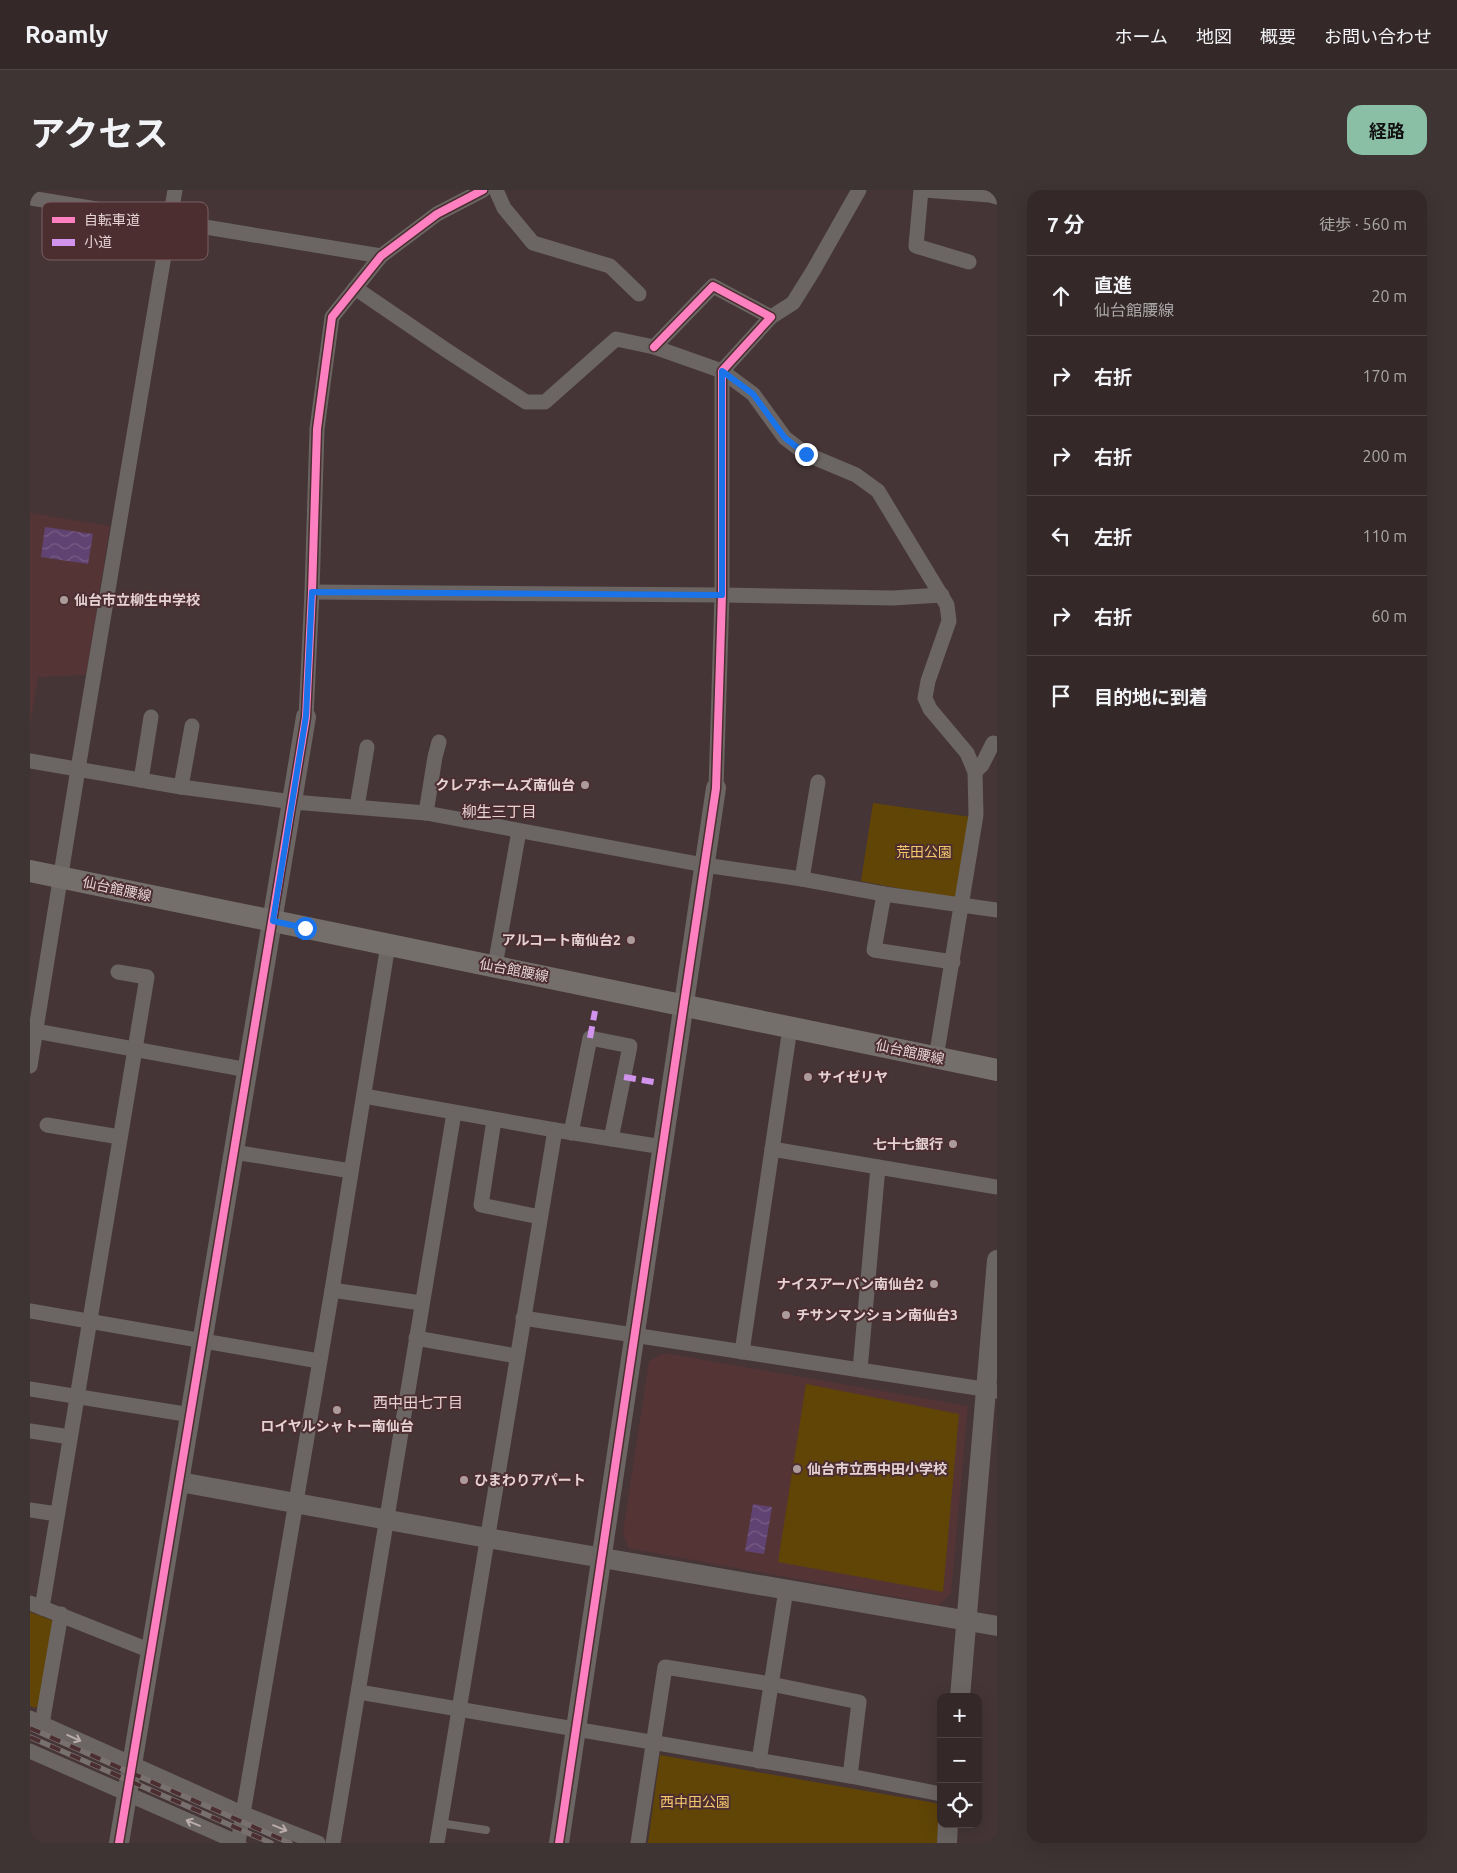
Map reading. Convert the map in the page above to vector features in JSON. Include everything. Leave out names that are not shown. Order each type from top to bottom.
[{"type":"main road","name":"仙台館腰線","points":[[30,871],[997,1070]]},
{"type":"street","points":[[119,1843],[306,716],[317,429],[332,317],[381,256],[437,214],[483,190]]},
{"type":"street","points":[[496,190],[504,208],[533,243],[610,266],[639,294]]},
{"type":"street","points":[[559,1843],[716,788],[722,595],[722,371],[771,317],[793,303],[814,271],[859,190]]},
{"type":"street","points":[[969,262],[916,246],[922,190],[990,194],[997,197]]},
{"type":"street","points":[[30,198],[54,202]]},
{"type":"street","points":[[208,227],[381,256]]},
{"type":"street","points":[[30,1066],[33,1030],[61,877],[163,260]]},
{"type":"street","points":[[654,348],[713,286],[771,317]]},
{"type":"street","points":[[355,288],[526,402],[545,402],[616,339],[654,348],[722,371],[753,394],[785,438],[806,454],[856,475],[878,491],[947,605],[949,621],[928,681],[925,698],[930,709],[967,753],[975,772],[976,816],[936,1058]]},
{"type":"street","points":[[312,592],[893,598],[942,595]]},
{"type":"street","points":[[141,780],[151,717]]},
{"type":"street","points":[[181,786],[192,726]]},
{"type":"street","points":[[426,813],[439,742]]},
{"type":"street","points":[[975,772],[982,765],[993,743],[997,745]]},
{"type":"street","points":[[357,807],[367,747]]},
{"type":"street","points":[[30,761],[141,780],[292,802],[426,813],[704,865],[997,910]]},
{"type":"street","points":[[802,879],[818,782]]},
{"type":"street","points":[[495,966],[519,831]]},
{"type":"street","points":[[884,894],[874,950],[953,962]]},
{"type":"street","points":[[30,1751],[238,1843],[332,1290],[388,945]]},
{"type":"street","points":[[118,972],[147,977],[58,1514],[36,1605],[151,1651]]},
{"type":"street","points":[[742,1352],[790,1028]]},
{"type":"street","points":[[33,1030],[248,1070]]},
{"type":"street","points":[[571,1133],[590,1038],[630,1046],[612,1139]]},
{"type":"street","points":[[364,1096],[494,1120],[663,1147]]},
{"type":"street","points":[[333,1843],[454,1112]]},
{"type":"street","points":[[494,1120],[481,1205],[540,1217]]},
{"type":"street","points":[[47,1125],[120,1137]]},
{"type":"street","points":[[437,1843],[516,1356],[555,1130]]},
{"type":"street","points":[[772,1149],[997,1188]]},
{"type":"street","points":[[234,1152],[351,1171]]},
{"type":"street","points":[[860,1370],[878,1167]]},
{"type":"street","points":[[960,1693],[991,1390],[997,1260]]},
{"type":"street","points":[[332,1290],[421,1304]]},
{"type":"street","points":[[30,1311],[319,1361]]},
{"type":"street","points":[[523,1318],[991,1390]]},
{"type":"street","points":[[416,1338],[516,1356]]},
{"type":"street","points":[[30,1389],[191,1415]]},
{"type":"street","points":[[30,1431],[70,1437]]},
{"type":"street","points":[[180,1482],[487,1538],[997,1626]]},
{"type":"street","points":[[30,1510],[58,1514]]},
{"type":"street","points":[[758,1761],[786,1590]]},
{"type":"street","points":[[61,1614],[36,1721],[242,1813],[318,1843]]},
{"type":"street","points":[[638,1843],[665,1667],[771,1684],[859,1702],[850,1776]]},
{"type":"street","points":[[359,1692],[654,1744],[850,1776],[937,1793]]},
{"type":"street","points":[[946,1843],[948,1828]]},
{"type":"lane","points":[[440,1823],[486,1830]]},
{"type":"shaded area","name":"仙台市立柳生中学校","points":[[30,513],[110,526],[86,675],[38,677],[30,725]]},
{"type":"shaded area","name":"仙台市立西中田小学校","points":[[664,1353],[968,1406],[951,1593],[939,1605],[628,1548],[623,1532],[649,1361]]},
{"type":"green space","name":"荒田公園","points":[[873,803],[971,817],[960,896],[953,899],[861,881]]},
{"type":"green space","points":[[806,1384],[959,1414],[943,1592],[778,1562]]},
{"type":"green space","points":[[30,1612],[54,1623],[38,1706],[35,1708],[30,1706]]},
{"type":"green space","name":"西中田公園","points":[[660,1755],[937,1803],[937,1828],[939,1828],[937,1843],[648,1843]]},
{"type":"water","points":[[45,527],[93,534],[88,564],[41,557]]},
{"type":"water","points":[[753,1504],[772,1507],[764,1554],[745,1551]]},
{"type":"railway","points":[[30,1728],[290,1843]]},
{"type":"railway","points":[[30,1737],[271,1843]]},
{"type":"marked path","points":[[590,1038],[595,1011]]},
{"type":"marked path","points":[[624,1077],[659,1083]]},
{"type":"cycle path","points":[[119,1843],[306,717],[317,429],[332,317],[381,256],[437,214],[483,190]]},
{"type":"cycle path","points":[[559,1843],[716,788],[722,595],[722,371],[771,317],[713,286],[654,347]]},
{"type":"place","name":"仙台市立柳生中学校","points":[[64,600]]},
{"type":"place","name":"クレアホームズ南仙台","points":[[585,785]]},
{"type":"place","name":"アルコート南仙台2","points":[[631,940]]},
{"type":"place","name":"サイゼリヤ","points":[[808,1077]]},
{"type":"place","name":"七十七銀行","points":[[953,1144]]},
{"type":"place","name":"ナイスアーバン南仙台2","points":[[934,1284]]},
{"type":"place","name":"チサンマンション南仙台3","points":[[786,1315]]},
{"type":"place","name":"ロイヤルシャトー南仙台","points":[[337,1410]]},
{"type":"place","name":"仙台市立西中田小学校","points":[[797,1469]]},
{"type":"place","name":"ひまわりアパート","points":[[464,1480]]},
{"type":"district","name":"柳生三丁目","points":[[499,812]]},
{"type":"district","name":"西中田七丁目","points":[[418,1403]]},
{"type":"route","points":[[305,928],[273,921],[306,716],[312,592],[722,595],[722,371],[753,394],[785,438],[806,454]]}]
